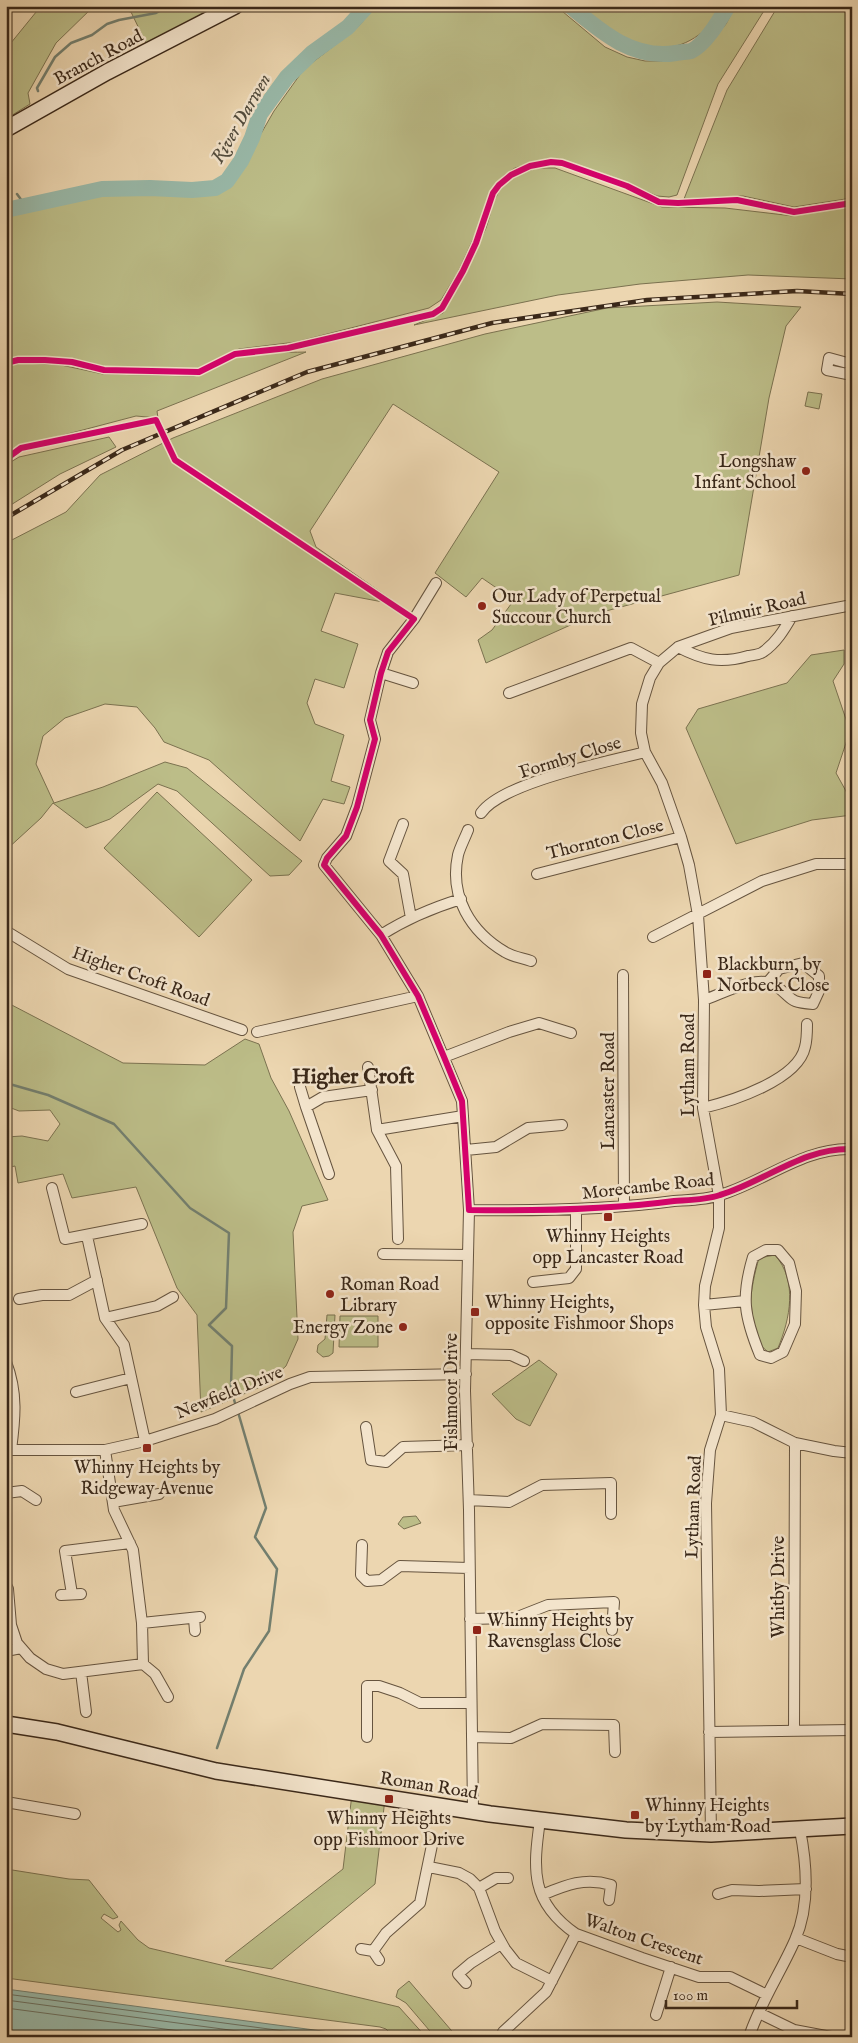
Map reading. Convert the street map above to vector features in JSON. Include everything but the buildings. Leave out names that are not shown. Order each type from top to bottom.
[{"type":"street","name":"Branch Road","points":[[6,129],[107,72],[235,6]]},
{"type":"street","points":[[413,683],[381,673],[388,652],[414,619],[436,583]]},
{"type":"street","name":"Pilmuir Road","points":[[659,663],[678,647],[731,628],[852,605]]},
{"type":"street","points":[[678,647],[698,657],[718,661],[739,659],[762,653],[780,636],[792,616]]},
{"type":"street","points":[[508,693],[631,648],[659,663]]},
{"type":"street","name":"Lytham Road","points":[[659,663],[650,678],[642,704],[641,733],[645,752],[662,783],[681,837],[689,865],[698,915],[704,1000],[703,1108],[719,1196],[719,1228],[705,1286],[704,1305],[706,1327],[720,1368],[721,1415],[710,1450],[706,1503],[710,1834]]},
{"type":"street","name":"Fishmoor Drive","points":[[381,673],[370,720],[375,739],[357,807],[346,836],[324,863],[324,867],[380,935],[418,996],[462,1101],[469,1210],[466,1374],[474,1810]]},
{"type":"street","name":"Formby Close","points":[[481,813],[487,806],[503,795],[548,777],[645,752]]},
{"type":"street","points":[[403,824],[389,861],[403,874],[411,918]]},
{"type":"street","points":[[468,830],[458,855],[456,882],[464,911],[481,935],[507,953],[531,961]]},
{"type":"street","name":"Thornton Close","points":[[537,874],[681,837]]},
{"type":"street","points":[[653,937],[762,881],[816,864],[852,864]]},
{"type":"street","points":[[380,935],[434,907],[460,899]]},
{"type":"street","name":"Higher Croft Road","points":[[6,931],[68,969],[242,1030]]},
{"type":"street","points":[[704,1000],[749,983],[768,982],[775,985],[794,1003],[813,1004],[819,991],[819,976],[803,963],[779,969],[768,982]]},
{"type":"street","name":"Lancaster Road","points":[[624,975],[624,1206]]},
{"type":"street","points":[[257,1032],[418,996]]},
{"type":"street","points":[[444,1057],[509,1032],[539,1023],[571,1033]]},
{"type":"street","points":[[703,1108],[731,1102],[788,1074],[805,1049],[808,1024]]},
{"type":"street","points":[[368,1067],[377,1130],[396,1166],[398,1238]]},
{"type":"street","points":[[300,1087],[329,1174]]},
{"type":"street","points":[[306,1107],[323,1097],[372,1090]]},
{"type":"street","points":[[377,1130],[463,1116]]},
{"type":"street","points":[[466,1150],[496,1148],[528,1128],[562,1126]]},
{"type":"street","name":"Morecambe Road","points":[[469,1210],[576,1209],[719,1196],[805,1158],[843,1149],[852,1149]]},
{"type":"street","points":[[52,1188],[65,1239],[142,1224]]},
{"type":"street","points":[[533,1282],[570,1278],[576,1269],[576,1209]]},
{"type":"street","points":[[87,1236],[105,1318],[124,1345],[145,1441]]},
{"type":"street","points":[[766,1250],[778,1250],[789,1264],[796,1291],[795,1324],[783,1352],[771,1358],[760,1354],[749,1329],[745,1301],[748,1276],[754,1257],[766,1250]]},
{"type":"street","points":[[383,1254],[468,1255]]},
{"type":"street","points":[[19,1299],[42,1295],[69,1295],[97,1280]]},
{"type":"street","points":[[105,1318],[157,1306],[173,1296]]},
{"type":"street","points":[[704,1305],[745,1301]]},
{"type":"street","points":[[466,1354],[511,1355],[524,1361]]},
{"type":"street","points":[[6,1362],[10,1395],[16,1410],[8,1450]]},
{"type":"street","name":"Newfield Drive","points":[[8,1450],[105,1450],[145,1441],[215,1418],[310,1377],[466,1374]]},
{"type":"street","points":[[76,1392],[131,1378]]},
{"type":"street","points":[[721,1415],[753,1422],[795,1443],[852,1453]]},
{"type":"street","points":[[366,1427],[372,1460],[386,1462],[404,1447],[468,1445]]},
{"type":"street","name":"Whitby Drive","points":[[794,1730],[795,1443]]},
{"type":"street","points":[[105,1450],[114,1510],[133,1550],[142,1623],[143,1664]]},
{"type":"street","points":[[469,1500],[509,1502],[542,1485],[611,1483],[611,1514]]},
{"type":"street","points":[[6,1493],[22,1491],[36,1500]]},
{"type":"street","points":[[113,1502],[158,1494]]},
{"type":"street","points":[[61,1595],[77,1594],[65,1551],[130,1543]]},
{"type":"street","points":[[362,1545],[361,1575],[366,1581],[381,1580],[400,1566],[469,1568]]},
{"type":"street","points":[[6,1585],[8,1589],[8,1617],[21,1648],[30,1658],[46,1669],[63,1674],[143,1664],[155,1674],[168,1697]]},
{"type":"street","points":[[470,1619],[515,1618],[548,1605],[614,1602],[612,1630]]},
{"type":"street","points":[[142,1623],[197,1618],[195,1631]]},
{"type":"street","points":[[6,1651],[21,1648]]},
{"type":"street","points":[[81,1672],[86,1712]]},
{"type":"street","points":[[367,1736],[367,1686],[379,1686],[400,1693],[420,1703],[471,1703]]},
{"type":"street","name":"Roman Road","points":[[6,1724],[57,1732],[216,1771],[540,1820],[626,1830],[710,1834],[852,1826]]},
{"type":"street","points":[[472,1737],[511,1738],[542,1724],[614,1725],[614,1752]]},
{"type":"street","points":[[709,1732],[852,1730]]},
{"type":"street","points":[[6,1802],[75,1814]]},
{"type":"street","name":"Walton Crescent","points":[[540,1820],[535,1873],[551,1914],[576,1934],[671,1968],[700,1976],[730,1978],[767,1995]]},
{"type":"street","points":[[749,2037],[767,1995],[796,1938],[804,1910],[806,1889],[804,1848],[800,1830]]},
{"type":"street","points":[[373,1951],[386,1933],[420,1902],[429,1867],[432,1845]]},
{"type":"street","points":[[429,1867],[464,1875],[479,1888],[501,1944],[516,1963],[552,1981]]},
{"type":"street","points":[[479,1888],[496,1878],[508,1878]]},
{"type":"street","points":[[542,1895],[575,1882],[600,1882],[612,1885],[609,1900]]},
{"type":"street","points":[[718,1894],[732,1890],[806,1889]]},
{"type":"street","points":[[502,2031],[540,2000],[576,1934]]},
{"type":"street","points":[[796,1938],[852,1958]]},
{"type":"street","points":[[466,1983],[458,1974],[471,1963],[501,1944]]},
{"type":"street","points":[[361,1949],[373,1951],[379,1960]]},
{"type":"street","points":[[656,2015],[671,1968]]},
{"type":"street","points":[[759,2012],[794,2030],[831,2037]]},
{"type":"green space","points":[[41,6],[94,6],[56,43],[28,93],[30,104],[6,119],[6,49]]},
{"type":"green space","points":[[102,6],[221,6],[146,43],[131,12]]},
{"type":"green space","points":[[376,6],[556,6],[605,47],[627,57],[645,61],[664,61],[692,56],[716,36],[726,24],[733,10],[739,6],[767,6],[718,84],[677,195],[669,197],[657,196],[613,177],[559,159],[547,159],[515,168],[503,176],[493,187],[475,235],[458,272],[441,300],[429,308],[296,342],[239,349],[204,368],[196,370],[168,368],[129,370],[74,360],[40,357],[6,360],[6,217],[105,193],[186,194],[211,192],[226,184],[239,172],[274,111],[304,69],[357,28]]},
{"type":"green space","points":[[577,6],[723,6],[707,28],[690,40],[673,47],[656,48],[623,38]]},
{"type":"green space","points":[[778,6],[852,6],[852,198],[794,207],[743,196],[684,199],[727,90]]},
{"type":"green space","points":[[537,168],[555,168],[662,207],[725,208],[793,216],[852,206],[852,279],[748,275],[640,284],[558,295],[414,325],[443,313],[481,239],[498,193],[513,178]]},
{"type":"green space","points":[[717,302],[801,307],[786,326],[769,398],[739,575],[595,614],[486,663],[478,640],[492,630],[514,600],[482,578],[466,597],[435,573],[499,472],[393,404],[310,531],[316,547],[399,605],[335,593],[321,631],[358,644],[344,688],[315,679],[307,703],[315,724],[344,735],[331,781],[350,787],[344,804],[323,799],[300,841],[209,760],[164,742],[137,707],[105,704],[65,718],[43,736],[36,764],[54,803],[103,787],[165,762],[187,768],[302,861],[289,875],[270,876],[177,791],[158,784],[110,819],[86,828],[53,803],[41,818],[6,850],[6,543],[66,512],[100,475],[173,438],[322,379],[485,334],[607,308]]},
{"type":"green space","points":[[306,352],[157,411],[158,418],[136,416],[22,446],[6,456],[7,365],[23,363],[61,365],[103,374],[194,376],[205,373],[230,358],[244,354]]},
{"type":"green space","points":[[808,392],[822,394],[819,409],[805,406]]},
{"type":"green space","points":[[109,437],[116,447],[60,474],[6,508],[6,465],[19,457]]},
{"type":"green space","points":[[844,650],[844,664],[833,681],[850,731],[836,773],[852,802],[852,815],[812,820],[736,844],[686,728],[698,709],[787,683],[811,655]]},
{"type":"green space","points":[[157,792],[252,880],[199,937],[104,848]]},
{"type":"green space","points":[[6,1002],[123,1063],[205,1065],[245,1039],[259,1044],[271,1078],[289,1111],[328,1200],[302,1206],[293,1232],[298,1339],[286,1366],[265,1385],[201,1412],[197,1315],[177,1288],[136,1187],[72,1198],[63,1174],[18,1183],[15,1166],[6,1168],[6,1137],[22,1136],[48,1141],[60,1124],[50,1110],[19,1111],[6,1106]]},
{"type":"green space","points":[[775,1255],[787,1276],[790,1300],[786,1325],[778,1348],[768,1352],[754,1332],[750,1308],[753,1282],[759,1258]]},
{"type":"green space","points":[[327,1315],[335,1315],[333,1353],[323,1357],[317,1352],[318,1345],[325,1339]]},
{"type":"green space","points":[[340,1316],[378,1316],[378,1347],[339,1347]]},
{"type":"green space","points":[[539,1360],[557,1374],[530,1426],[516,1419],[492,1394]]},
{"type":"green space","points":[[416,1516],[421,1523],[404,1529],[398,1524],[403,1517]]},
{"type":"green space","points":[[352,1794],[385,1799],[375,1884],[272,1969],[225,1961],[343,1869]]},
{"type":"green space","points":[[6,1869],[69,1879],[89,1880],[118,1917],[113,1919],[104,1914],[101,1918],[118,1932],[121,1930],[119,1925],[121,1921],[138,1940],[149,1948],[399,2007],[426,2037],[394,2037],[386,2029],[380,2027],[6,1978]]},
{"type":"green space","points":[[409,1981],[457,2037],[435,2037],[406,2003],[396,1997],[398,1990]]},
{"type":"water","points":[[6,1989],[367,2037],[6,2037]]},
{"type":"waterway","points":[[38,91],[37,88],[55,57],[71,43],[92,35],[107,24],[156,13],[169,6]]},
{"type":"waterway","name":"River Darwen","points":[[6,210],[102,189],[150,188],[192,190],[215,188],[227,181],[241,161],[252,138],[260,114],[287,77],[312,53],[348,27],[367,6]]},
{"type":"waterway","name":"River Darwen","points":[[570,6],[618,42],[632,48],[660,54],[691,51],[697,48],[712,31],[728,6]]},
{"type":"waterway","points":[[17,194],[25,205]]},
{"type":"waterway","points":[[6,1083],[48,1095],[114,1124],[190,1208],[229,1233],[226,1308],[209,1325],[232,1346],[231,1388],[236,1407]]},
{"type":"waterway","points":[[217,1748],[244,1669],[269,1631],[277,1569],[255,1537],[266,1508],[238,1412]]},
{"type":"railway","points":[[6,518],[122,450],[307,372],[492,323],[647,300],[797,291],[852,294]]},
{"type":"cycle path","points":[[6,363],[18,360],[45,360],[72,362],[104,370],[199,372],[235,354],[288,348],[433,314],[442,308],[463,271],[476,243],[493,193],[499,185],[511,175],[530,166],[551,162],[562,163],[627,186],[659,202],[737,200],[794,212],[852,203]]},
{"type":"cycle path","points":[[6,459],[21,448],[156,420],[175,460],[414,619],[388,652],[370,720],[375,739],[357,807],[346,836],[327,858],[324,865],[381,935],[418,996],[444,1057],[462,1101],[469,1210],[598,1208],[703,1199],[715,1197],[736,1189],[801,1159],[834,1150],[852,1149]]},
{"type":"place","name":"Longshaw Infant School","points":[[806,471]]},
{"type":"place","name":"Our Lady of Perpetual Succour Church","points":[[482,606]]},
{"type":"place","name":"Blackburn, by Norbeck Close","points":[[707,974]]},
{"type":"place","name":"Whinny Heights opp Lancaster Road","points":[[608,1217]]},
{"type":"place","name":"Roman Road Library","points":[[330,1294]]},
{"type":"place","name":"Whinny Heights, opposite Fishmoor Shops","points":[[475,1312]]},
{"type":"place","name":"Energy Zone","points":[[403,1327]]},
{"type":"place","name":"Whinny Heights by Ridgeway Avenue","points":[[147,1448]]},
{"type":"place","name":"Whinny Heights by Ravensglass Close","points":[[477,1630]]},
{"type":"place","name":"Whinny Heights opp Fishmoor Drive","points":[[389,1799]]},
{"type":"place","name":"Whinny Heights by Lytham Road","points":[[635,1815]]},
{"type":"district","name":"Higher Croft","points":[[353,1075]]}]
